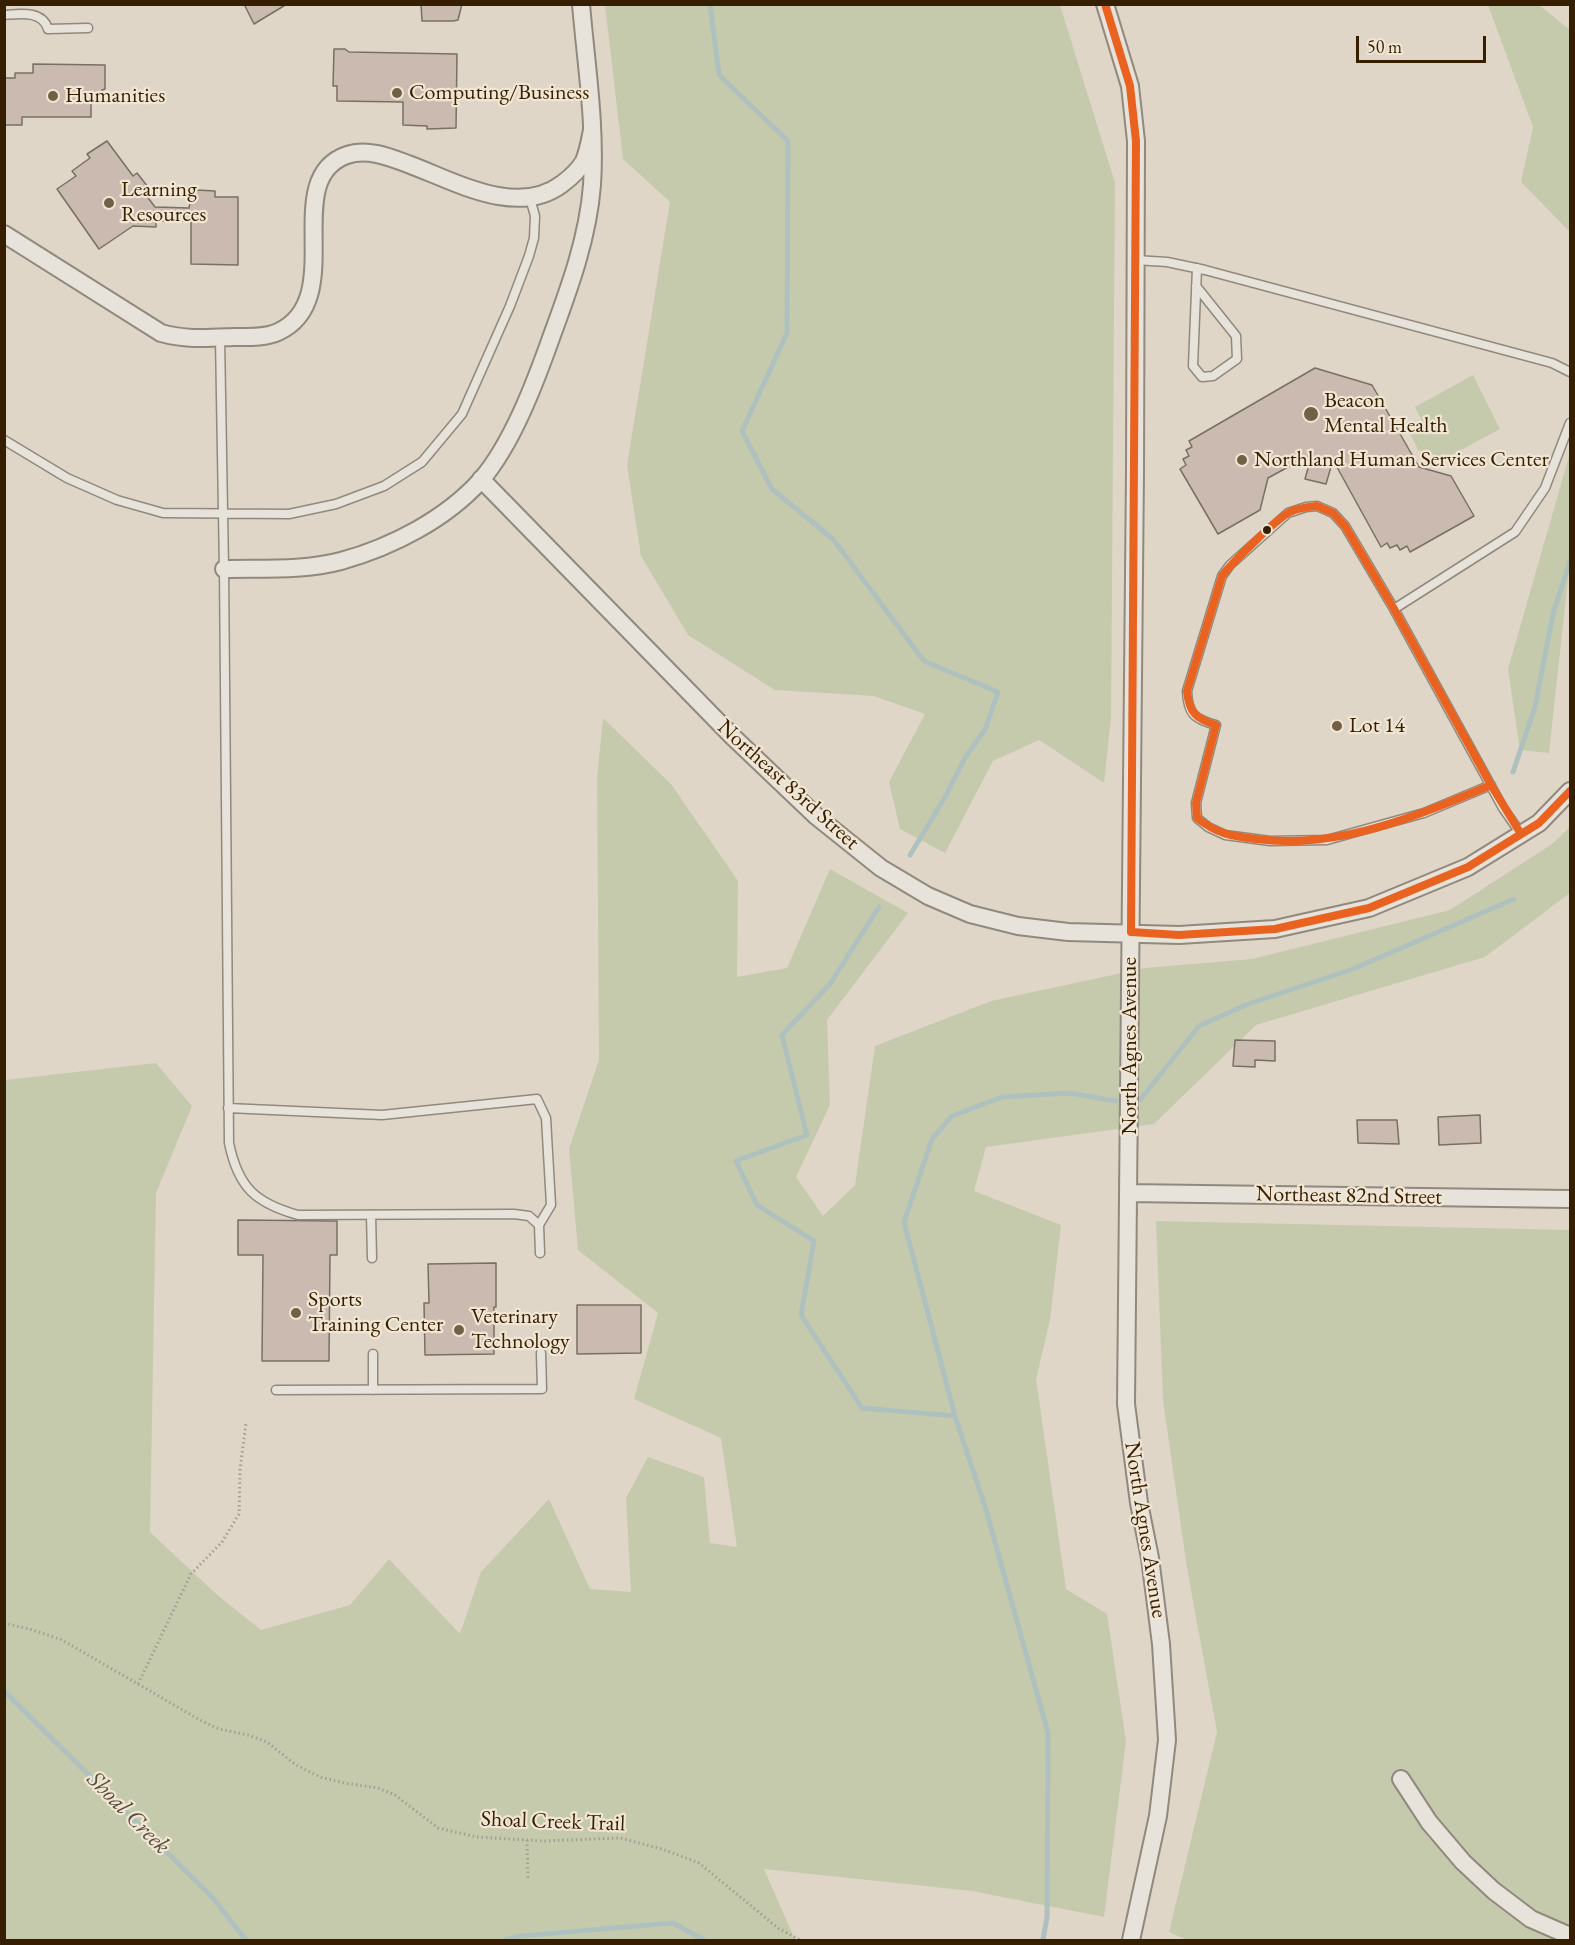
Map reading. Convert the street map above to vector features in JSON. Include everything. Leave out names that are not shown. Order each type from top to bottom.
[{"type":"street","points":[[224,569],[297,568],[341,561],[386,545],[420,528],[454,504],[481,479],[517,422],[537,378],[570,286],[585,231],[592,186],[592,130],[581,4]]},
{"type":"street","name":"North Agnes Avenue","points":[[1105,4],[1130,86],[1136,141],[1126,1404],[1138,1503],[1150,1558],[1161,1644],[1167,1740],[1158,1816],[1131,1941]]},
{"type":"street","points":[[4,234],[161,333],[179,338],[255,337],[278,332],[294,321],[306,306],[312,286],[314,265],[314,198],[320,180],[331,165],[347,155],[368,152],[388,156],[488,193],[508,198],[530,198],[553,190],[570,177],[584,160],[592,130]]},
{"type":"street","name":"Northeast 83rd Street","points":[[481,479],[732,736],[816,816],[881,868],[928,896],[980,916],[1018,926],[1068,932],[1179,935],[1275,929],[1369,909],[1468,867],[1539,824],[1570,791]]},
{"type":"street","name":"Northeast 82nd Street","points":[[1128,1193],[1570,1199]]},
{"type":"street","points":[[1401,1779],[1429,1822],[1462,1862],[1494,1891],[1531,1919],[1570,1936]]},
{"type":"lane","points":[[4,15],[31,14],[41,18],[48,29],[88,28]]},
{"type":"lane","points":[[4,440],[67,478],[117,500],[164,513],[289,514],[336,504],[384,486],[422,462],[462,414],[510,306],[529,256],[534,238],[535,216],[530,198]]},
{"type":"lane","points":[[1136,260],[1167,262],[1197,268],[1552,363],[1570,372]]},
{"type":"lane","points":[[1196,286],[1236,336],[1238,346],[1237,359],[1213,376],[1202,376],[1193,366],[1196,286],[1197,268]]},
{"type":"lane","points":[[220,338],[228,1108],[229,1143],[233,1164],[242,1181],[256,1197],[276,1209],[298,1215],[514,1214],[529,1216],[539,1225]]},
{"type":"lane","points":[[1394,609],[1515,532],[1545,488],[1559,457],[1570,423]]},
{"type":"lane","points":[[1491,785],[1424,813],[1327,840],[1270,841],[1225,835],[1208,827],[1197,818],[1196,803],[1216,725],[1201,721],[1191,713],[1187,704],[1186,691],[1222,576],[1230,564],[1288,513],[1317,506],[1333,513],[1345,526],[1394,609],[1491,785],[1521,834]]},
{"type":"lane","points":[[228,1108],[382,1115],[537,1099],[546,1118],[551,1205],[539,1225],[540,1253]]},
{"type":"lane","points":[[371,1215],[372,1258]]},
{"type":"lane","points":[[276,1390],[542,1389],[542,1353]]},
{"type":"lane","points":[[373,1354],[373,1390]]},
{"type":"path","points":[[138,1684],[191,1574],[222,1542],[239,1514],[240,1470],[246,1424]]},
{"type":"path","name":"Shoal Creek Trail","points":[[4,1623],[62,1640],[219,1729],[267,1742],[296,1766],[320,1777],[378,1788],[395,1795],[438,1828],[477,1837],[527,1840],[620,1838],[662,1849],[699,1863],[778,1928],[801,1941]]},
{"type":"path","points":[[527,1840],[528,1880]]},
{"type":"green space","points":[[605,5],[1060,5],[1115,183],[1111,718],[1104,783],[1039,740],[993,761],[945,853],[900,829],[889,782],[925,714],[874,696],[775,690],[688,635],[641,556],[627,465],[670,202],[623,159]]},
{"type":"green space","points":[[1488,5],[1539,5],[1570,30],[1570,232],[1521,182],[1533,127]]},
{"type":"green space","points":[[1473,375],[1500,429],[1446,458],[1418,450],[1408,429],[1422,421],[1415,407]]},
{"type":"green space","points":[[1570,453],[1570,561],[1549,753],[1520,750],[1508,669]]},
{"type":"green space","points":[[603,718],[671,784],[738,881],[737,977],[787,968],[830,869],[908,913],[827,1020],[830,1105],[796,1177],[823,1216],[855,1185],[875,1046],[991,1001],[1145,968],[1252,959],[1450,910],[1552,844],[1570,827],[1570,893],[1485,957],[1256,1025],[1154,1124],[986,1147],[974,1191],[1061,1225],[1050,1320],[1036,1379],[1066,1589],[1107,1614],[1126,1741],[1104,1917],[972,1891],[764,1869],[795,1940],[5,1940],[5,1080],[156,1063],[192,1106],[156,1193],[150,1532],[215,1593],[261,1630],[350,1605],[389,1559],[460,1634],[481,1572],[549,1499],[590,1589],[631,1592],[626,1498],[648,1457],[704,1477],[710,1543],[737,1547],[721,1438],[634,1399],[658,1313],[578,1250],[569,1149],[599,1060],[597,778]]},
{"type":"green space","points":[[1156,1221],[1570,1230],[1570,1940],[1187,1940],[1169,1932],[1217,1732],[1187,1568],[1163,1400]]},
{"type":"building","points":[[244,4],[287,4],[254,24]]},
{"type":"building","points":[[421,4],[462,4],[458,20],[422,21]]},
{"type":"building","name":"Computing/Business","points":[[334,49],[345,49],[349,52],[457,54],[456,128],[427,129],[427,126],[403,125],[403,102],[337,101],[337,86],[333,86]]},
{"type":"building","name":"Humanities","points":[[33,64],[105,65],[105,89],[102,90],[102,98],[91,98],[91,117],[22,117],[22,125],[4,125],[4,78],[15,78],[15,73],[33,73]]},
{"type":"building","name":"Learning Resources","points":[[107,141],[133,176],[137,173],[148,187],[143,191],[155,207],[189,208],[192,194],[197,190],[215,191],[215,197],[238,197],[238,265],[191,264],[191,221],[156,221],[156,227],[133,226],[99,249],[57,189],[76,176],[72,171],[90,158],[87,154]]},
{"type":"building","name":"Northland Human Services Center","points":[[1315,368],[1372,385],[1419,467],[1451,476],[1474,516],[1410,552],[1407,546],[1400,550],[1397,545],[1390,548],[1387,543],[1381,547],[1333,460],[1326,484],[1305,479],[1312,454],[1268,478],[1260,510],[1218,534],[1180,469],[1186,465],[1183,459],[1189,456],[1186,450],[1192,447],[1189,441]]},
{"type":"building","points":[[1235,1040],[1275,1041],[1275,1061],[1255,1060],[1255,1067],[1233,1066]]},
{"type":"building","points":[[1480,1115],[1481,1143],[1439,1145],[1438,1117]]},
{"type":"building","points":[[1357,1120],[1397,1120],[1399,1144],[1358,1143]]},
{"type":"building","name":"Sports Training Center","points":[[238,1220],[337,1221],[337,1255],[330,1255],[329,1361],[262,1361],[263,1255],[238,1255]]},
{"type":"building","name":"Veterinary Technology","points":[[496,1263],[494,1354],[425,1355],[424,1303],[429,1303],[428,1264]]},
{"type":"building","name":"Veterinary Technology","points":[[577,1305],[641,1305],[641,1353],[577,1354]]},
{"type":"waterway","points":[[710,4],[719,75],[788,141],[787,333],[742,431],[772,489],[833,539],[924,661],[998,692],[985,730],[966,756],[944,799],[910,855]]},
{"type":"waterway","points":[[1513,772],[1535,707],[1553,614],[1570,561]]},
{"type":"waterway","points":[[1140,1100],[1199,1026],[1248,1004],[1353,969],[1514,899]]},
{"type":"waterway","points":[[879,907],[830,984],[782,1035],[807,1135],[736,1161],[757,1205],[814,1241],[801,1315],[862,1408],[955,1416],[985,1506],[1048,1733],[1047,1917],[1043,1940]]},
{"type":"waterway","points":[[955,1416],[904,1222],[932,1139],[952,1116],[1002,1097],[1069,1093],[1116,1101]]},
{"type":"waterway","name":"Shoal Creek","points":[[4,1691],[212,1897],[246,1940]]},
{"type":"waterway","name":"Shoal Creek","points":[[506,1940],[520,1936],[673,1923],[704,1940]]},
{"type":"transit line","points":[[1105,4],[1130,86],[1136,141],[1131,932]]},
{"type":"transit line","points":[[1317,506],[1333,513],[1345,526],[1394,609],[1491,785],[1405,819],[1346,835],[1316,840],[1286,841],[1232,835],[1211,828],[1197,818],[1196,803],[1216,725],[1195,714],[1187,691],[1222,576],[1283,516],[1296,510],[1317,506]]},
{"type":"transit line","points":[[1491,785],[1521,834]]},
{"type":"transit line","points":[[1131,932],[1179,935],[1275,929],[1369,908],[1468,867],[1539,823],[1570,791]]},
{"type":"place","name":"Computing/Business","points":[[397,93]]},
{"type":"place","name":"Humanities","points":[[53,96]]},
{"type":"place","name":"Learning Resources","points":[[109,203]]},
{"type":"place","name":"Beacon Mental Health","points":[[1311,414]]},
{"type":"place","name":"Northland Human Services Center","points":[[1242,460]]},
{"type":"place","name":"Lot 14","points":[[1337,726]]},
{"type":"place","name":"Sports Training Center","points":[[296,1313]]},
{"type":"place","name":"Veterinary Technology","points":[[459,1330]]}]
